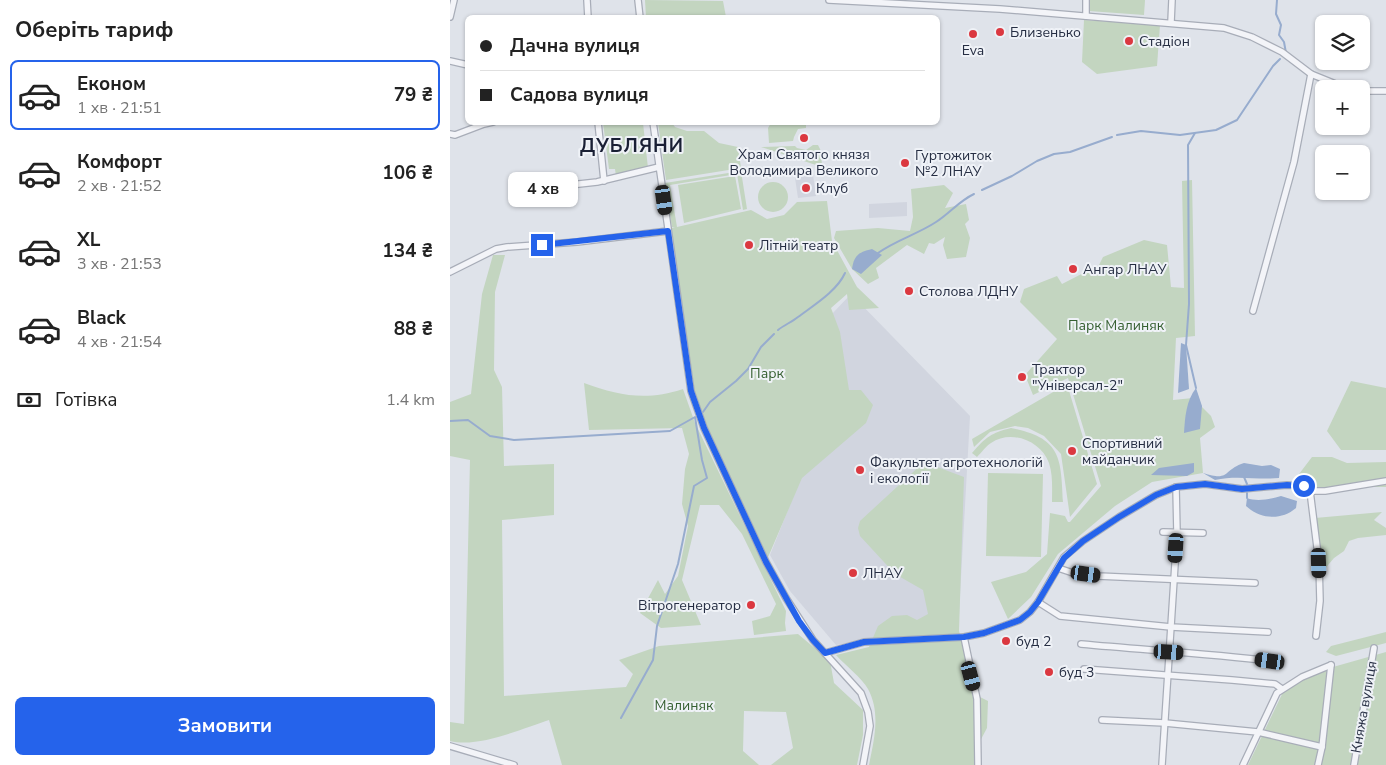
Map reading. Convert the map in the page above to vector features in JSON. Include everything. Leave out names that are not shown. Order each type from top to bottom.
[{"type":"street","points":[[450,18],[454,0]]},
{"type":"street","points":[[587,0],[588,15]]},
{"type":"street","points":[[638,0],[640,15]]},
{"type":"street","points":[[829,0],[1171,22],[1224,28],[1252,36],[1282,52],[1311,74],[1326,80]]},
{"type":"street","points":[[971,8],[972,0]]},
{"type":"street","points":[[1086,0],[1086,16]]},
{"type":"street","points":[[1171,22],[1172,0]]},
{"type":"street","points":[[450,61],[465,64]]},
{"type":"street","points":[[1253,311],[1294,162],[1311,74]]},
{"type":"street","points":[[1370,91],[1386,91]]},
{"type":"street","points":[[450,134],[455,135],[481,125]]},
{"type":"street","points":[[598,125],[604,181]]},
{"type":"street","points":[[653,125],[691,391],[704,428],[766,562],[799,621],[813,640],[861,692],[868,712],[870,726],[863,765]]},
{"type":"street","points":[[561,186],[604,181],[659,167]]},
{"type":"street","points":[[450,272],[496,249],[668,231]]},
{"type":"street","points":[[825,653],[864,642],[964,637],[984,633],[1020,620],[1038,602],[1064,558],[1083,541],[1156,495],[1176,487],[1205,484],[1242,489],[1287,485],[1304,486],[1310,491],[1325,491],[1386,480]]},
{"type":"street","points":[[1162,765],[1177,532],[1176,487]]},
{"type":"street","points":[[1310,491],[1319,563],[1320,601],[1316,636]]},
{"type":"street","points":[[1163,532],[1204,533]]},
{"type":"street","points":[[1058,568],[1098,576],[1255,583]]},
{"type":"street","points":[[1038,602],[1060,616],[1171,627],[1268,632]]},
{"type":"street","points":[[964,637],[977,699],[978,765]]},
{"type":"street","points":[[1081,644],[1169,652],[1220,654],[1270,661]]},
{"type":"street","name":"Княжа вулиця","points":[[1354,765],[1374,648]]},
{"type":"street","points":[[1243,765],[1277,693],[1331,665],[1322,747],[1318,765]]},
{"type":"street","points":[[1084,669],[1266,683],[1275,684],[1282,689]]},
{"type":"street","points":[[1102,720],[1165,722],[1258,732],[1322,747]]},
{"type":"street","points":[[450,746],[514,765]]},
{"type":"shaded area","name":"Клуб","points":[[813,175],[816,196],[798,198],[795,178]]},
{"type":"shaded area","points":[[907,202],[907,216],[869,218],[869,204]]},
{"type":"shaded area","points":[[851,294],[970,416],[958,632],[884,637],[836,645],[790,591],[770,555],[802,475],[794,354]]},
{"type":"green space","points":[[645,0],[723,1],[726,15],[646,15]]},
{"type":"green space","points":[[1090,0],[1145,0],[1144,15],[1089,11]]},
{"type":"green space","points":[[1084,20],[1160,25],[1157,66],[1097,74],[1082,62]]},
{"type":"green space","points":[[603,125],[643,125],[648,168],[616,176],[615,169],[609,169]]},
{"type":"green space","points":[[658,125],[674,125],[687,131],[704,131],[719,143],[738,147],[741,168],[666,180]]},
{"type":"green space","points":[[770,125],[806,125],[806,128],[798,129],[793,141],[769,143],[768,128]]},
{"type":"green space","points":[[813,145],[818,145],[821,151],[822,167],[761,147],[795,146],[806,150]]},
{"type":"green space","name":"Парк","points":[[741,171],[747,209],[743,210],[737,174],[670,185],[677,227],[751,210],[767,219],[784,215],[797,202],[827,201],[832,241],[857,287],[879,308],[849,310],[847,294],[831,308],[840,332],[849,390],[861,390],[873,405],[866,423],[802,478],[766,562],[704,428],[691,391],[668,229],[675,227],[672,227],[665,183]]},
{"type":"green space","points":[[735,176],[741,209],[684,223],[678,185]]},
{"type":"green space","name":"Парк Малиняк","points":[[1192,180],[1195,336],[1176,338],[1173,400],[1193,398],[1211,416],[1215,427],[1200,438],[1203,473],[1152,482],[1115,506],[1058,554],[1031,597],[1008,619],[991,582],[1026,572],[1047,554],[1050,513],[1065,516],[1068,522],[1070,522],[1101,486],[1068,378],[1033,395],[1025,375],[1057,339],[1020,302],[1024,289],[1057,276],[1062,284],[1099,265],[1103,257],[1144,240],[1167,245],[1171,287],[1184,288],[1182,181]]},
{"type":"green space","points":[[773,182],[784,186],[788,197],[784,208],[773,212],[762,208],[758,197],[762,186]]},
{"type":"green space","points":[[944,185],[953,193],[945,208],[966,204],[969,220],[965,224],[970,238],[966,257],[947,259],[943,245],[945,237],[934,244],[929,243],[924,254],[907,245],[876,268],[879,278],[868,284],[852,269],[834,238],[836,231],[878,228],[910,231],[913,217],[911,189]]},
{"type":"green space","name":"Малиняк","points":[[493,255],[505,255],[495,292],[494,370],[502,387],[504,466],[554,464],[554,515],[502,520],[504,696],[626,687],[633,674],[619,660],[659,646],[798,634],[830,661],[834,683],[863,710],[863,735],[857,765],[771,765],[793,748],[786,712],[744,711],[743,751],[759,765],[562,765],[549,720],[487,740],[474,742],[450,741],[450,722],[464,724],[470,460],[450,456],[450,402],[471,394],[482,294]]},
{"type":"green space","points":[[1351,381],[1386,388],[1386,450],[1341,450],[1327,431]]},
{"type":"green space","points":[[584,383],[621,394],[645,396],[670,393],[683,389],[695,423],[786,611],[786,631],[754,635],[752,621],[770,616],[776,604],[742,534],[719,505],[700,505],[682,580],[701,625],[661,628],[640,613],[658,580],[665,594],[678,576],[688,526],[682,504],[685,469],[689,454],[682,428],[589,430]]},
{"type":"green space","name":"Спортивний майданчик","points":[[1067,384],[1097,484],[1070,517],[1061,454],[1044,436],[1028,428],[1015,426],[990,432],[974,447],[972,439]]},
{"type":"green space","points":[[1011,428],[1040,437],[1055,452],[1061,473],[1063,502],[1052,502],[1052,477],[1049,463],[1045,455],[1032,443],[1016,437],[1007,437],[991,443],[977,457],[972,453],[989,436]]},
{"type":"green space","points":[[1312,457],[1332,457],[1347,463],[1386,462],[1386,487],[1312,487],[1296,478]]},
{"type":"green space","points":[[924,462],[964,477],[959,631],[976,695],[988,701],[987,728],[979,743],[980,765],[869,765],[875,727],[872,698],[862,680],[836,655],[869,647],[878,626],[892,616],[907,615],[917,620],[928,614],[923,590],[895,574],[860,536],[858,528],[860,521]]},
{"type":"green space","points":[[988,473],[1043,474],[1041,557],[986,556]]},
{"type":"green space","points":[[1382,512],[1374,520],[1386,528],[1386,535],[1358,538],[1349,541],[1344,551],[1334,558],[1323,571],[1315,518]]},
{"type":"green space","points":[[1386,632],[1386,643],[1336,656],[1326,652],[1331,646]]},
{"type":"green space","points":[[1386,652],[1386,765],[1248,765],[1285,688],[1333,667]]},
{"type":"water","points":[[872,249],[882,255],[861,274],[852,269],[854,260],[858,255]]},
{"type":"water","points":[[1181,343],[1186,345],[1189,389],[1178,393]]},
{"type":"water","points":[[1196,388],[1202,406],[1200,429],[1184,433],[1188,404]]},
{"type":"water","points":[[1194,463],[1194,472],[1187,476],[1151,475],[1159,468]]},
{"type":"water","points":[[1244,463],[1262,466],[1271,465],[1280,469],[1279,478],[1215,480],[1203,473],[1222,476]]},
{"type":"water","points":[[1281,496],[1297,501],[1296,508],[1284,515],[1271,517],[1258,514],[1246,506],[1247,498],[1260,500]]},
{"type":"waterway","points":[[1277,0],[1276,14],[1281,25],[1279,35],[1284,42],[1286,53]]},
{"type":"waterway","points":[[1117,135],[1141,131],[1180,135],[1216,130],[1237,120],[1273,66],[1280,59]]},
{"type":"waterway","points":[[1195,133],[1188,145],[1189,304],[1186,345],[1196,388]]},
{"type":"waterway","points":[[982,190],[1054,154],[1070,152],[1112,137]]},
{"type":"waterway","points":[[878,253],[936,222],[974,194]]},
{"type":"waterway","points":[[778,330],[796,319],[837,286],[845,273]]},
{"type":"waterway","points":[[703,412],[710,402],[748,369],[761,347],[774,334]]},
{"type":"waterway","points":[[450,421],[468,420],[490,436],[514,440],[670,431],[695,417],[707,478],[694,486],[678,564],[657,626],[653,660],[621,718]]},
{"type":"waterway","points":[[1244,477],[1247,484]]},
{"type":"waterway","points":[[1247,493],[1247,498]]},
{"type":"place","name":"Близенько","points":[[1000,32]]},
{"type":"place","name":"Eva","points":[[973,34]]},
{"type":"place","name":"Стадіон","points":[[1129,41]]},
{"type":"place","name":"Храм Святого князя Володимира Великого","points":[[804,138]]},
{"type":"place","name":"Гуртожиток №2 ЛНАУ","points":[[905,163]]},
{"type":"place","name":"Клуб","points":[[806,188]]},
{"type":"place","name":"Літній театр","points":[[749,245]]},
{"type":"place","name":"Ангар ЛНАУ","points":[[1073,269]]},
{"type":"place","name":"Столова ЛДНУ","points":[[909,291]]},
{"type":"place","name":"Трактор \"Універсал-2\"","points":[[1022,377]]},
{"type":"place","name":"Спортивний майданчик","points":[[1072,451]]},
{"type":"place","name":"Факультет агротехнологій і екології","points":[[860,470]]},
{"type":"place","name":"ЛНАУ","points":[[853,573]]},
{"type":"place","name":"Вітрогенератор","points":[[751,605]]},
{"type":"place","name":"буд 2","points":[[1006,641]]},
{"type":"place","name":"буд 3","points":[[1049,672]]},
{"type":"district","name":"ДУБЛЯНИ","points":[[632,146]]},
{"type":"route","points":[[542,245],[668,231],[691,391],[704,428],[766,562],[799,621],[825,653],[864,642],[964,637],[984,633],[1020,620],[1038,602],[1064,558],[1083,541],[1156,495],[1176,487],[1191,484],[1242,489],[1287,485],[1304,486]]}]
